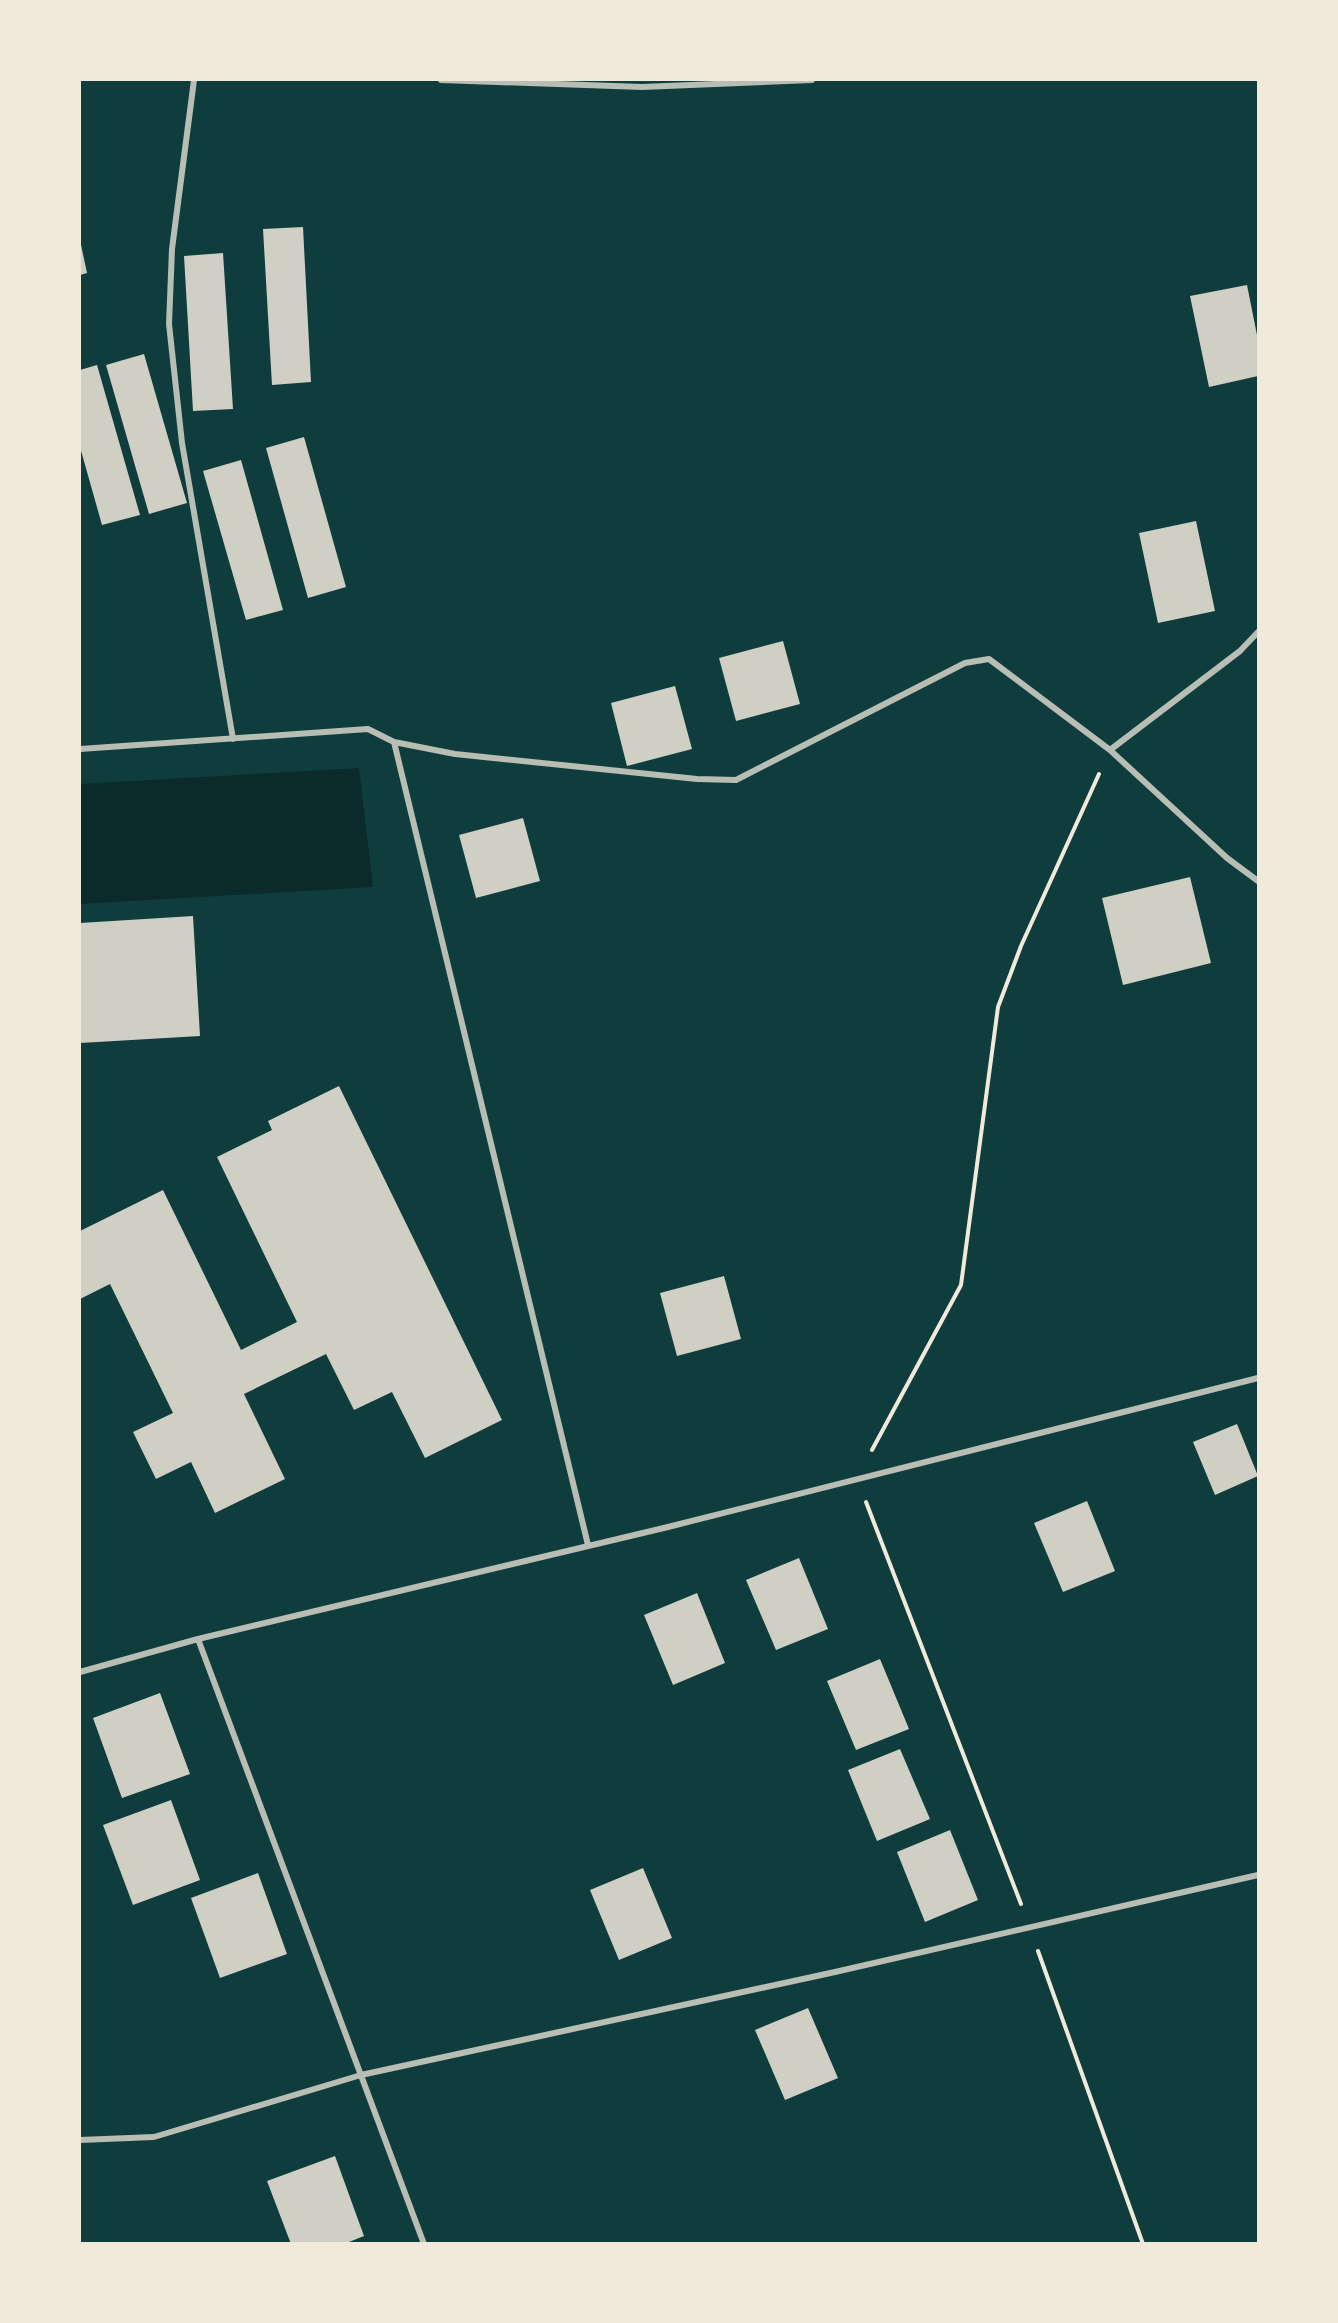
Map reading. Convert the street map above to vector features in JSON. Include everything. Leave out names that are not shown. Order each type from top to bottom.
[{"type":"street","points":[[194,80],[172,249],[169,324],[182,442],[233,739]]},
{"type":"street","points":[[441,80],[642,87],[812,80]]},
{"type":"street","points":[[1110,750],[1240,651],[1258,632]]},
{"type":"street","points":[[80,749],[368,729],[394,742],[455,754],[697,779],[736,780],[965,663],[989,659],[1110,750],[1227,858],[1258,882]]},
{"type":"street","points":[[394,742],[588,1545]]},
{"type":"street","points":[[80,1672],[198,1639],[588,1545],[1258,1378]]},
{"type":"street","points":[[198,1639],[424,2244]]},
{"type":"street","points":[[80,2140],[154,2138],[361,2075],[1030,1928],[1258,1875]]},
{"type":"path","points":[[1110,750],[1021,946],[998,1007],[961,1285],[857,1478],[1030,1928],[1143,2244]]},
{"type":"water","points":[[359,768],[373,887],[80,904],[80,784]]},
{"type":"building","points":[[303,227],[311,382],[272,385],[263,229]]},
{"type":"building","points":[[80,240],[87,273],[80,275]]},
{"type":"building","points":[[223,253],[233,409],[193,411],[184,256]]},
{"type":"building","points":[[1247,285],[1258,340],[1258,376],[1209,387],[1190,296]]},
{"type":"building","points":[[144,354],[187,503],[149,514],[106,365]]},
{"type":"building","points":[[97,365],[140,515],[102,525],[80,447],[80,370]]},
{"type":"building","points":[[304,437],[346,587],[308,598],[266,448]]},
{"type":"building","points":[[241,460],[283,610],[246,620],[203,471]]},
{"type":"building","points":[[1196,521],[1215,611],[1158,623],[1139,533]]},
{"type":"building","points":[[783,641],[800,704],[736,721],[719,658]]},
{"type":"building","points":[[675,686],[692,749],[627,766],[611,703]]},
{"type":"building","points":[[523,818],[540,881],[476,898],[459,835]]},
{"type":"building","points":[[1190,877],[1211,963],[1123,985],[1102,898]]},
{"type":"building","points":[[193,916],[200,1036],[80,1043],[80,923]]},
{"type":"building","points":[[339,1086],[502,1420],[425,1458],[392,1392],[354,1410],[326,1354],[244,1394],[285,1479],[215,1513],[191,1462],[156,1479],[133,1432],[173,1413],[110,1284],[80,1299],[80,1231],[163,1190],[241,1350],[297,1322],[217,1157],[272,1130],[268,1121]]},
{"type":"building","points":[[724,1276],[741,1339],[677,1356],[660,1293]]},
{"type":"building","points":[[1237,1424],[1258,1476],[1215,1495],[1193,1442]]},
{"type":"building","points":[[1087,1501],[1115,1571],[1063,1592],[1034,1523]]},
{"type":"building","points":[[799,1558],[828,1629],[776,1650],[746,1580]]},
{"type":"building","points":[[697,1593],[725,1663],[673,1685],[644,1615]]},
{"type":"building","points":[[880,1659],[909,1729],[856,1750],[827,1681]]},
{"type":"building","points":[[160,1693],[190,1774],[122,1798],[93,1718]]},
{"type":"building","points":[[900,1749],[930,1819],[877,1841],[848,1770]]},
{"type":"building","points":[[171,1800],[200,1880],[133,1905],[103,1825]]},
{"type":"building","points":[[950,1830],[978,1900],[925,1922],[897,1852]]},
{"type":"building","points":[[643,1868],[672,1938],[619,1960],[590,1890]]},
{"type":"building","points":[[258,1873],[287,1954],[220,1978],[191,1898]]},
{"type":"building","points":[[808,2008],[838,2078],[785,2100],[755,2030]]},
{"type":"building","points":[[335,2156],[364,2236],[344,2244],[291,2244],[267,2181]]}]
